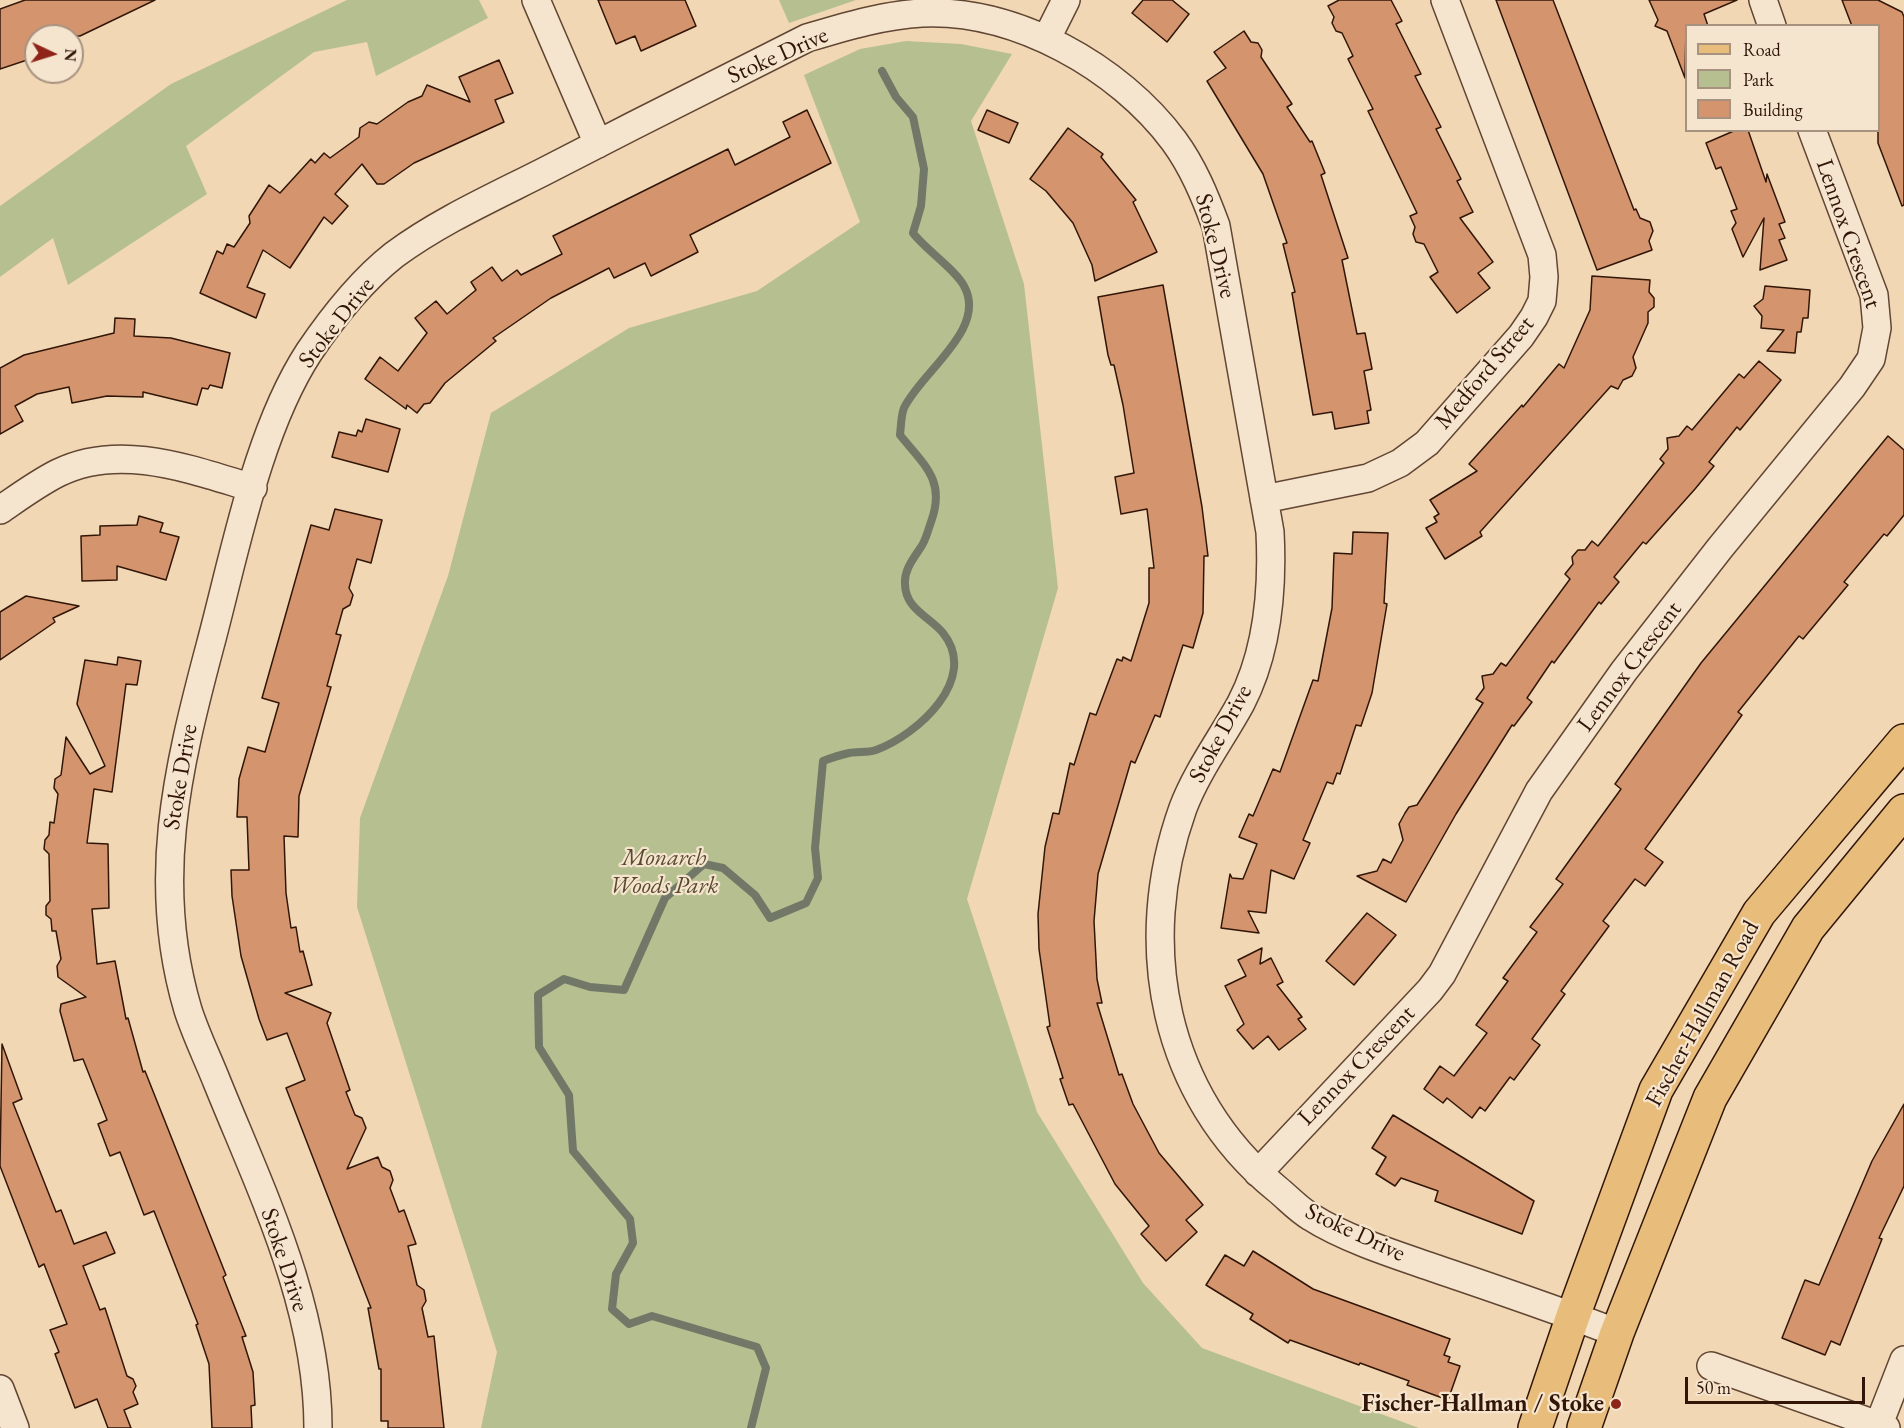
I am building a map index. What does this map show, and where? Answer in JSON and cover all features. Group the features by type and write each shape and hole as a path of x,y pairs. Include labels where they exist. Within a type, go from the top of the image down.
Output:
{"main road":[{"name":"Fischer-Hallman Road","path":"1535,1428 1573,1316 1656,1090 1759,913 1904,741"},
{"name":"Fischer-Hallman Road","path":"1584,1428 1617,1333 1710,1098 1808,928 1904,811"}],"street":[{"path":"536,0 598,144"},
{"path":"1047,38 1066,0"},
{"name":"Medford Street","path":"1264,499 1368,478 1400,463 1427,443 1521,336 1542,301 1544,278 1542,255 1445,0"},
{"path":"1762,0 1771,24"},
{"name":"Stoke Drive","path":"318,1428 318,1395 308,1339 288,1258 189,1012 169,909 168,861 173,801 185,740 253,488 280,408 308,354 354,293 394,256 459,215 807,38 859,23 922,13 965,16 1047,38 1098,68 1145,108 1174,141 1201,185 1216,226 1270,532 1272,565 1265,632 1258,660 1242,700 1198,776 1174,835 1162,888 1160,949 1167,1015 1193,1087 1230,1144 1258,1173 1311,1217 1388,1252 1617,1333"},
{"name":"Lennox Crescent","path":"1258,1173 1442,974 1539,791 1624,671 1720,548 1852,387 1870,359 1877,328 1874,295 1813,132"},
{"path":"0,510 61,471 88,464 120,460 168,464 253,488"},
{"path":"1711,1366 1883,1426 1904,1360"},
{"path":"0,1389 15,1428"}],"green space":[{"path":"347,0 479,0 488,18 376,76 367,42 314,52 186,146 207,194 68,285 53,238 0,277 0,206 171,84"},
{"path":"779,0 856,0 789,23"},
{"name":"Monarch Woods Park","path":"906,41 961,44 1012,54 971,121 1024,284 1058,588 967,899 1037,1112 1143,1283 1202,1348 1419,1428 481,1428 497,1352 357,907 360,818 448,576 491,413 629,328 757,291 860,222 804,75 860,49"}],"building":[{"path":"25,0 155,0 84,34 84,24 24,24 24,61 0,69 0,9"},
{"path":"598,0 685,0 696,26 641,51 635,36 616,44"},
{"path":"1143,0 1172,0 1189,14 1167,42 1132,13"},
{"path":"1339,0 1391,0 1402,21 1396,24 1421,74 1415,76 1441,127 1436,129 1461,179 1457,181 1473,212 1460,218 1493,262 1478,273 1490,288 1457,313 1430,277 1438,272 1424,244 1416,242 1413,234 1415,227 1410,216 1417,213 1368,111 1373,109 1348,59 1353,56 1342,33 1336,31 1332,23 1334,17 1328,6"},
{"path":"1496,0 1553,0 1634,210 1636,209 1640,218 1650,222 1653,231 1649,241 1652,250 1597,270"},
{"path":"1649,0 1737,0 1704,14 1707,24 1685,24 1685,78 1667,31 1655,26 1658,20"},
{"path":"1842,0 1878,0 1902,12 1904,17 1904,205 1902,206 1878,143 1878,132 1880,132 1880,24 1851,24"},
{"path":"1244,31 1251,42 1258,43 1262,50 1261,57 1292,104 1287,107 1310,142 1312,141 1325,173 1321,175 1348,258 1342,260 1357,334 1365,333 1372,369 1364,371 1371,410 1367,411 1369,423 1335,429 1332,412 1313,415 1292,293 1295,292 1283,244 1287,243 1263,174 1207,81 1226,68 1214,52"},
{"path":"499,60 513,93 495,100 504,122 414,163 384,184 377,184 362,164 335,194 348,206 332,224 324,217 290,268 263,250 247,287 265,294 256,318 200,293 217,251 223,254 227,244 234,247 250,223 249,216 269,185 280,193 311,159 315,163 324,153 330,158 359,137 360,128 369,122 377,124 408,102 422,96 427,85 470,102 459,77"},
{"path":"807,110 831,163 690,235 698,252 651,276 645,263 614,278 609,268 551,298 493,338 496,341 445,383 430,403 424,404 417,413 407,405 406,409 365,379 380,357 398,371 427,333 415,318 436,301 447,314 476,290 471,282 492,267 502,281 517,270 521,275 562,254 553,236 728,149 735,165 790,137 783,122"},
{"path":"987,110 1018,123 1009,143 978,130"},
{"path":"1068,128 1103,154 1101,157 1136,200 1133,202 1157,252 1095,281 1092,265 1073,223 1046,191 1030,179"},
{"path":"1731,132 1749,132 1766,182 1767,174 1785,222 1779,224 1785,238 1779,240 1787,260 1760,270 1764,218 1743,257 1732,229 1736,223 1731,211 1737,209 1721,167 1716,169 1706,143"},
{"path":"1592,276 1650,280 1649,292 1654,298 1654,307 1648,312 1648,323 1633,357 1636,368 1632,376 1623,380 1618,389 1611,386 1480,532 1482,536 1445,559 1426,528 1437,522 1434,517 1439,514 1430,500 1477,471 1469,464 1522,405 1523,407 1559,364 1564,368 1590,310"},
{"path":"1163,285 1202,507 1208,556 1204,556 1203,613 1193,648 1183,645 1160,717 1155,715 1135,763 1131,761 1098,874 1094,921 1097,979 1102,1003 1097,1003 1119,1075 1122,1074 1133,1104 1159,1153 1203,1205 1186,1220 1197,1232 1166,1261 1141,1234 1149,1226 1115,1184 1073,1104 1069,1105 1047,1027 1050,1026 1039,949 1038,914 1045,847 1053,813 1059,814 1070,763 1074,765 1090,713 1096,715 1117,659 1122,661 1123,657 1131,661 1149,603 1149,568 1154,568 1147,509 1121,514 1115,477 1134,473 1123,405 1114,365 1111,365 1108,355 1098,297"},
{"path":"1765,286 1810,290 1808,318 1803,318 1801,332 1797,332 1795,353 1767,351 1784,330 1761,328 1762,316 1754,306 1763,299"},
{"path":"115,318 135,319 134,336 171,338 230,353 222,388 210,385 208,389 202,388 197,405 143,392 143,397 107,396 72,403 69,387 37,394 15,406 23,421 0,434 0,368 24,355 114,333"},
{"path":"1759,361 1781,380 1740,430 1737,427 1709,462 1714,466 1695,489 1646,544 1643,542 1614,577 1619,582 1601,604 1599,602 1554,663 1552,661 1527,698 1532,702 1514,726 1512,725 1456,814 1406,902 1357,876 1377,871 1383,859 1391,863 1403,840 1399,824 1405,813 1409,807 1417,805 1483,703 1476,699 1484,688 1482,676 1493,674 1501,663 1506,666 1570,579 1565,574 1573,564 1572,557 1578,550 1585,550 1592,541 1598,546 1664,463 1660,459 1668,449 1667,438 1679,436 1687,426 1692,430 1739,374 1744,378"},
{"path":"366,419 400,429 388,472 332,457 339,432 356,436 358,430 362,432"},
{"path":"1888,436 1904,450 1904,515 1887,536 1884,534 1844,582 1848,585 1803,639 1799,636 1738,712 1742,715 1645,849 1663,862 1645,886 1635,879 1603,921 1609,926 1561,991 1565,994 1532,1039 1540,1045 1514,1080 1510,1077 1485,1111 1480,1107 1472,1118 1447,1098 1443,1103 1424,1089 1440,1066 1454,1076 1487,1033 1476,1025 1508,981 1503,978 1537,932 1530,927 1563,884 1556,879 1621,789 1615,784 1701,663"},
{"path":"335,509 382,520 371,563 357,559 349,588 353,595 350,605 343,609 336,634 341,635 327,686 331,687 299,796 298,837 284,836 286,893 291,928 296,927 300,952 303,951 312,985 285,993 331,1013 327,1023 350,1090 346,1092 355,1115 362,1118 366,1128 347,1169 378,1157 382,1167 390,1171 393,1180 390,1188 399,1212 404,1210 416,1244 408,1246 417,1285 424,1290 426,1301 422,1308 428,1337 434,1336 444,1428 388,1428 388,1421 381,1421 381,1369 379,1369 368,1308 371,1308 286,1088 305,1080 287,1033 267,1040 259,1019 241,956 232,896 231,870 249,870 247,817 237,817 239,779 248,747 265,752 279,703 262,698 311,525 329,530"},
{"path":"139,516 163,523 160,532 179,537 166,580 117,566 117,580 82,581 81,536 100,535 100,526 137,525"},
{"path":"1353,532 1388,533 1384,603 1387,604 1372,693 1361,726 1356,725 1340,774 1337,773 1333,784 1327,782 1303,840 1310,843 1294,879 1271,870 1266,913 1248,911 1259,933 1221,928 1230,874 1232,878 1243,879 1257,844 1239,837 1249,814 1253,816 1273,769 1280,772 1313,680 1318,681 1332,608 1334,553 1352,554"},
{"path":"26,596 79,606 53,618 55,622 0,660 0,612"},
{"path":"118,657 141,661 137,685 126,684 112,792 94,789 87,843 108,844 109,908 92,909 97,964 115,961 126,1019 128,1018 143,1072 145,1071 226,1275 223,1277 246,1336 242,1337 253,1372 255,1405 251,1406 252,1428 212,1428 209,1364 196,1325 198,1324 154,1211 144,1215 120,1152 110,1156 98,1124 107,1120 83,1059 74,1061 60,1011 61,1004 86,997 58,977 57,966 61,959 56,931 52,931 51,919 46,915 46,906 50,901 49,854 44,849 45,840 49,835 50,822 54,823 58,794 54,788 55,779 61,775 66,737 90,774 105,766 77,704 85,660 117,665"},
{"path":"1367,913 1396,935 1354,985 1326,961"},
{"path":"1262,948 1260,964 1271,958 1283,982 1277,985 1302,1017 1298,1019 1306,1029 1279,1050 1268,1036 1253,1049 1237,1030 1244,1024 1225,986 1246,976 1238,960"},
{"path":"2,1044 22,1099 13,1103 56,1212 61,1210 74,1244 106,1232 115,1253 83,1266 100,1310 105,1308 127,1376 133,1379 136,1386 133,1392 138,1404 124,1410 131,1428 108,1428 97,1399 75,1408 55,1354 59,1352 50,1330 67,1324 44,1264 39,1267 0,1166"},
{"path":"1904,1104 1904,1186 1879,1238 1882,1239 1840,1345 1831,1341 1825,1355 1782,1338 1805,1280 1819,1285 1872,1161"},
{"path":"1393,1115 1534,1201 1522,1234 1435,1201 1438,1191 1401,1178 1395,1186 1376,1174 1386,1157 1372,1148"},
{"path":"1253,1251 1313,1289 1450,1339 1444,1355 1450,1357 1448,1362 1460,1366 1448,1400 1407,1385 1409,1381 1360,1363 1359,1365 1290,1340 1288,1343 1250,1319 1253,1314 1206,1285 1225,1255 1244,1266"}],"waterway":[{"path":"751,1428 766,1368 757,1347 652,1316 629,1324 612,1309 616,1274 633,1243 630,1219 573,1151 569,1095 539,1047 538,995 564,979 590,987 624,990 665,898 704,864 723,868 755,895 770,918 806,903 818,878 815,848 823,761 849,753 873,751 892,743 925,719 939,703 949,686 954,669 952,651 943,633 919,612 906,593 905,579 908,569 924,541 935,508 936,495 925,465 900,435 904,408 912,394 960,334 967,318 969,302 960,280 913,233 921,206 924,169 913,117 896,97 882,71"}],"place":[{"name":"Fischer-Hallman / Stoke","path":"1616,1404"}]}
